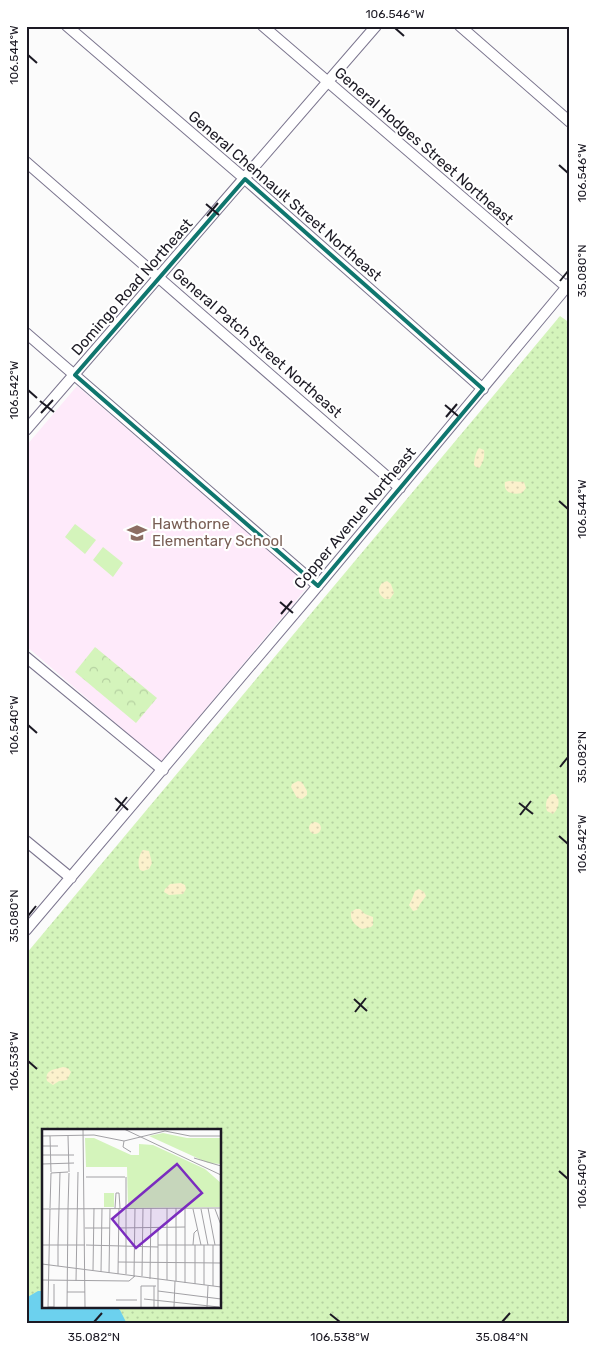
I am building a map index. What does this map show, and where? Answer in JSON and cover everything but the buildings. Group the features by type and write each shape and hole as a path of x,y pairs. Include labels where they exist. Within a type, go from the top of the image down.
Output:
{"street":[{"name":"General Chennault Street Northeast","path":"67,26 245,179 483,389"},
{"name":"General Hodges Street Northeast","path":"263,26 569,287"},
{"name":"Domingo Road Northeast","path":"26,430 376,26"},
{"path":"460,26 570,122"},
{"name":"General Patch Street Northeast","path":"26,162 400,488"},
{"name":"Copper Avenue Northeast","path":"26,930 569,287"},
{"path":"26,332 318,586"},
{"path":"26,658 163,770"},
{"path":"26,841 71,878"}],"highlighted area":[{"path":"245,179 483,389 318,586 75,375"}],"shaded area":[{"name":"Hawthorne Elementary School","path":"77,386 309,585 161,762 26,646 26,446"}],"green space":[{"path":"560,316 570,323 570,1324 26,1324 26,954"},
{"path":"75,524 96,540 85,554 65,537"},
{"path":"103,547 123,563 113,577 93,560"},
{"path":"95,647 157,698 136,723 75,672"}],"sand":[{"path":"479,448 484,450 484,457 479,468 474,465 475,456"},
{"path":"505,482 524,482 526,488 522,493 515,494 509,492 506,489"},
{"path":"387,581 391,584 394,593 390,599 385,599 379,592 379,587"},
{"path":"298,781 302,782 307,791 307,795 302,799 297,798 291,787 292,784"},
{"path":"552,794 557,796 559,801 557,809 553,814 547,811 546,806 547,799"},
{"path":"317,822 320,823 320,833 313,834 310,833 309,826 310,823"},
{"path":"143,850 149,851 152,863 149,869 143,871 139,868 139,862 140,854"},
{"path":"181,883 185,885 186,889 183,894 169,895 164,892 170,884"},
{"path":"419,889 426,896 417,910 413,911 409,905 415,891"},
{"path":"360,909 365,914 373,917 373,925 371,927 362,929 357,926 351,918 351,912"},
{"path":"63,1067 68,1068 71,1072 67,1080 59,1081 53,1085 47,1081 46,1077 49,1072"}],"water":[{"path":"38,1291 42,1291 42,1308 117,1308 127,1324 26,1324 26,1298"}],"place":[{"name":"Hawthorne Elementary School","path":"137,533"}]}
